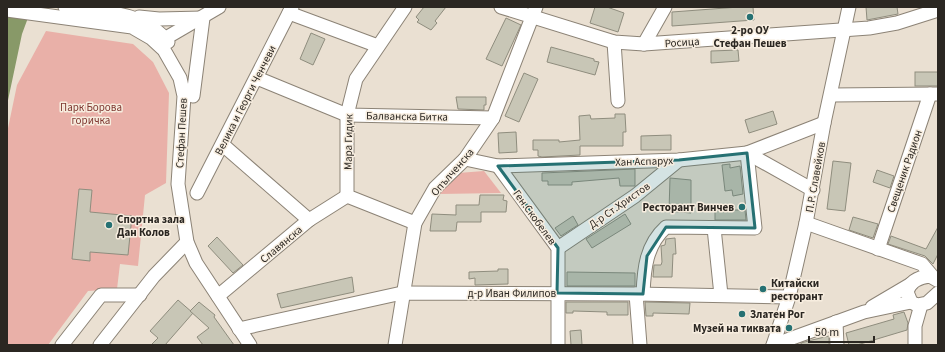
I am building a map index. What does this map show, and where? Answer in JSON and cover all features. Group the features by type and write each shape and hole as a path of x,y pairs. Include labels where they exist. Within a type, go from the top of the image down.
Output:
{"street":[{"path":"65,7 95,16"},
{"path":"161,41 219,7"},
{"name":"Мара Гидик","path":"347,196 347,115 356,79 405,7"},
{"name":"Росица","path":"501,7 534,12 614,42 644,44 884,26 938,10"},
{"path":"644,44 665,7"},
{"name":"П.Р. Славейков","path":"773,345 788,297 806,223 824,123 849,7"},
{"name":"Стефан Пешев","path":"7,10 95,16 120,14 139,19 150,25 161,41 185,68 193,96 184,218"},
{"path":"290,10 378,46"},
{"name":"Велика и Георги Ченчеви","path":"197,193 223,145 290,10"},
{"name":"Опълченска","path":"395,345 402,293 415,223 435,188 465,159 492,118 534,12"},
{"path":"120,14 159,19 202,18"},
{"name":"Стефан Пешев","path":"95,16 132,27 161,41 170,59 183,87 184,96 178,184 187,242 196,263 250,345"},
{"path":"193,96 202,18"},
{"path":"614,42 618,101"},
{"name":"Балванска Битка","path":"257,78 347,115 492,118"},
{"path":"831,95 934,94"},
{"name":"Свещеник Радион","path":"878,249 934,94"},
{"name":"Хан Аспарух","path":"465,159 498,166 679,160 747,153 824,123"},
{"path":"223,145 309,220"},
{"path":"747,153 813,190"},
{"path":"640,345 640,294 644,265 647,256 660,233 666,227 755,228 747,153"},
{"name":"Д-р Ст.Христов","path":"558,248 635,196 679,160"},
{"name":"Ген.Скобелев","path":"498,166 558,248 558,345"},
{"path":"347,196 415,223"},
{"name":"Славянска","path":"218,296 309,220 347,196"},
{"path":"806,223 922,264 931,278 932,299 916,304 864,312"},
{"path":"714,228 721,295"},
{"path":"100,345 154,276 187,242"},
{"path":"915,345 916,304 907,292 931,278"},
{"path":"773,345 864,312 931,278"},
{"name":"д-р Иван Филипов","path":"239,329 402,293 640,294 788,297"},
{"path":"62,345 101,295 140,295"},
{"path":"836,322 837,345"}],"highlighted area":[{"path":"747,153 755,228 666,227 647,256 643,294 557,293 558,248 498,166 679,160"}],"green space":[{"name":"Парк Борова горичка","path":"46,31 133,44 153,62 169,93 166,183 145,195 138,266 120,264 117,289 88,291 48,345 7,345 7,133 17,85"},
{"path":"484,171 501,193 439,194 458,173"}],"shaded area":[{"path":"7,7 32,7 22,34 7,105"}],"building":[{"path":"424,7 446,7 435,21 437,23 431,30 417,22 419,20 416,17"},
{"path":"595,7 607,7 624,13 618,32 590,23"},
{"path":"753,7 754,20 672,26 672,12"},
{"path":"866,7 897,7 898,14 867,20"},
{"path":"506,18 521,25 502,66 486,59"},
{"path":"311,33 325,39 313,65 300,59"},
{"path":"551,47 594,59 594,61 599,62 595,75 547,62"},
{"path":"738,50 739,61 711,63 711,51"},
{"path":"915,72 938,72 938,86 915,86"},
{"path":"524,73 538,79 519,122 505,116"},
{"path":"456,97 486,97 486,105 484,105 484,110 458,109"},
{"path":"773,111 777,124 749,133 745,120"},
{"path":"615,114 625,114 626,132 623,132 623,146 580,146 580,155 542,157 538,156 538,150 533,150 533,140 559,140 559,142 580,140 579,116 590,115 591,119 615,118"},
{"path":"516,132 517,152 499,153 498,133"},
{"path":"671,135 671,150 641,150 641,136"},
{"path":"833,161 851,163 845,211 827,209"},
{"path":"730,164 730,168 740,166 743,194 733,196 732,190 725,191 722,165"},
{"path":"635,169 635,186 620,186 619,178 572,182 572,185 548,185 548,181 542,181 542,173"},
{"path":"877,170 894,176 890,188 873,182"},
{"path":"670,178 691,180 691,213 669,211"},
{"path":"79,189 92,190 90,212 132,216 128,255 90,252 90,261 72,259"},
{"path":"480,195 504,195 503,200 507,201 506,212 481,212 481,222 457,222 456,231 430,231 432,214 456,215 456,205 479,205"},
{"path":"715,210 745,210 746,220 715,220"},
{"path":"625,214 631,224 592,248 586,239"},
{"path":"573,216 578,225 561,236 555,228"},
{"path":"853,217 878,224 873,238 849,230"},
{"path":"938,227 938,254 933,264 925,256 888,244 891,236 926,249"},
{"path":"217,237 243,265 233,273 208,246"},
{"path":"675,238 676,254 673,254 672,277 653,277 654,265 661,265 662,262 661,246 665,245 666,239"},
{"path":"498,269 508,269 508,284 475,285 475,278 469,279 469,272 498,271"},
{"path":"567,272 635,273 635,286 567,286"},
{"path":"352,277 354,292 281,308 277,294"},
{"path":"178,300 193,313 165,345 151,345 158,338 150,331"},
{"path":"199,302 215,315 214,317 234,345 203,345 197,337 209,328 190,311"},
{"path":"566,302 628,302 628,315 607,315 607,312 573,311 573,313 566,313"},
{"path":"645,302 690,303 689,314 653,313 653,316 646,316"},
{"path":"904,312 908,323 907,330 857,345 849,345 846,333 894,319 893,315"},
{"path":"581,330 582,345 571,345 570,331"},
{"path":"829,336 829,345 801,345 801,343"}],"place":[{"name":"2-ро ОУ Стефан Пешев","path":"750,17"},
{"name":"Ресторант Винчев","path":"742,207"},
{"name":"Спортна зала Дан Колов","path":"109,225"},
{"name":"Китайски ресторант","path":"763,289"},
{"name":"Златен Рог","path":"742,314"},
{"name":"Музей на тиквата","path":"789,328"}]}
